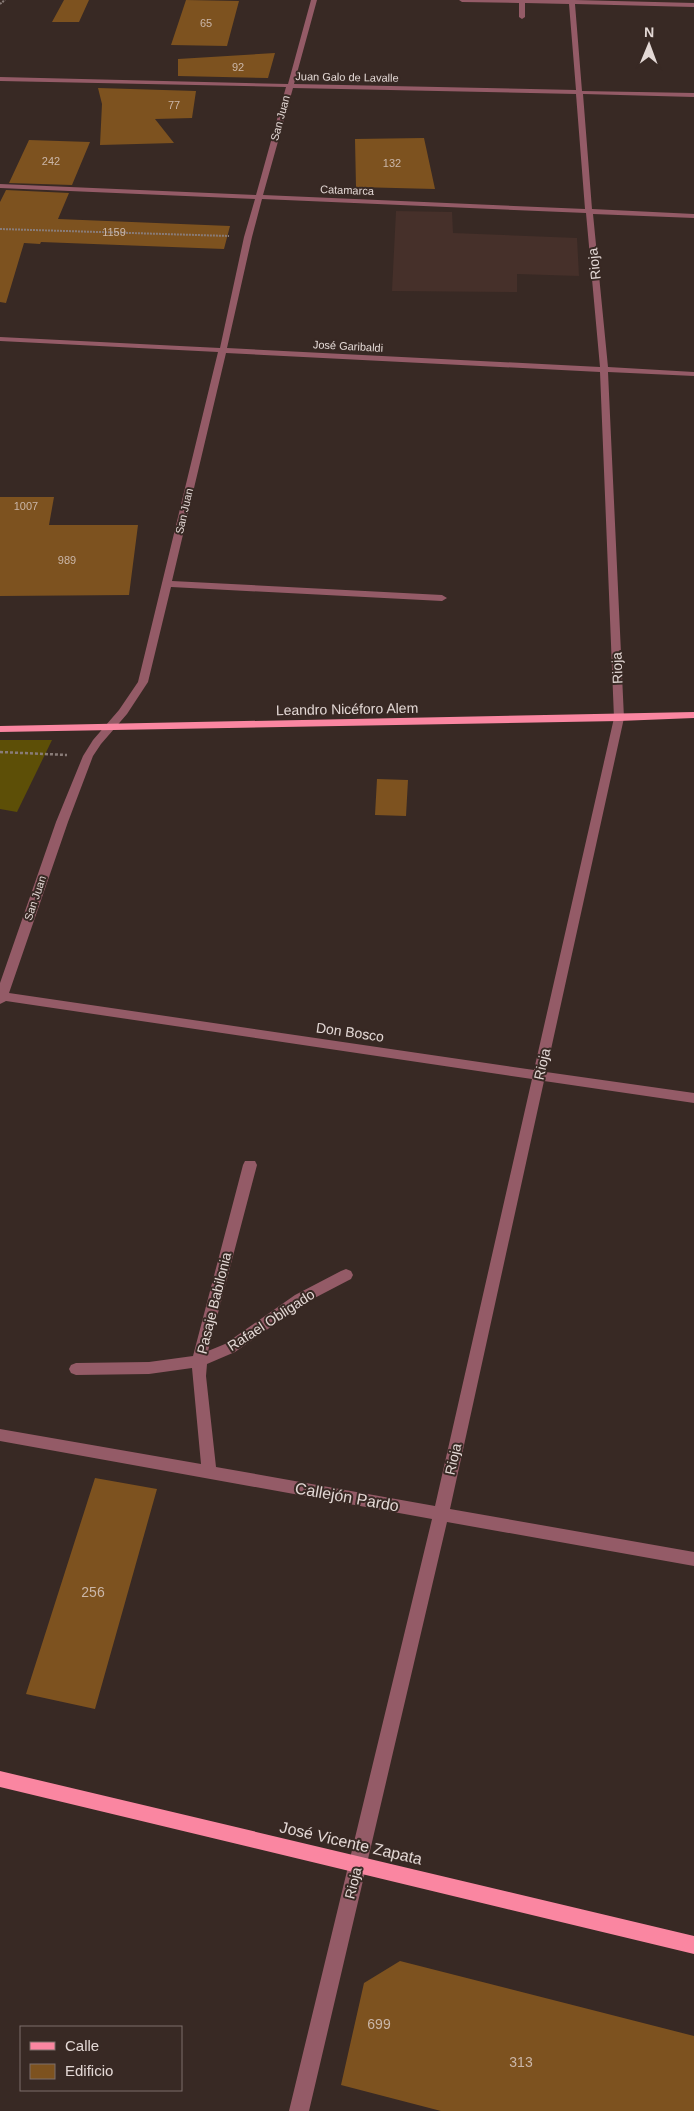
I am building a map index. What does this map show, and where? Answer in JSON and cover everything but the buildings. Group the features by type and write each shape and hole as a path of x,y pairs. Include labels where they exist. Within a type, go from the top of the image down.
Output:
{"main road":[{"name":"Leandro Nicéforo Alem","path":"0,729 694,715"},
{"name":"José Vicente Zapata","path":"0,1779 694,1945"}],"street":[{"name":"San Juan","path":"1,998 62,822 88,756 109,727 123,712 143,682 223,350 248,237 314,0"},
{"path":"462,0 694,5"},
{"path":"522,1 522,17"},
{"name":"Rioja","path":"299,2111 441,1514 619,718 604,370 572,1"},
{"name":"Juan Galo de Lavalle","path":"0,79 694,95"},
{"name":"Catamarca","path":"0,186 694,216"},
{"name":"José Garibaldi","path":"0,339 694,374"},
{"path":"167,584 442,598"},
{"name":"Don Bosco","path":"1,998 694,1098"},
{"name":"Pasaje Babilonia","path":"209,1473 199,1376 200,1361 204,1334 250,1166"},
{"name":"Rafael Obligado","path":"76,1369 149,1368 200,1361 230,1348 300,1299 346,1276"},
{"name":"Callejón Pardo","path":"0,1435 694,1559"}],"path":[{"path":"0,4 5,0"},
{"path":"0,229 248,237"},
{"path":"0,752 88,756"}],"shaded area":[{"path":"396,211 452,212 453,233 577,238 579,276 517,274 517,292 392,291"},
{"path":"0,740 52,740 17,812 0,809"}]}
